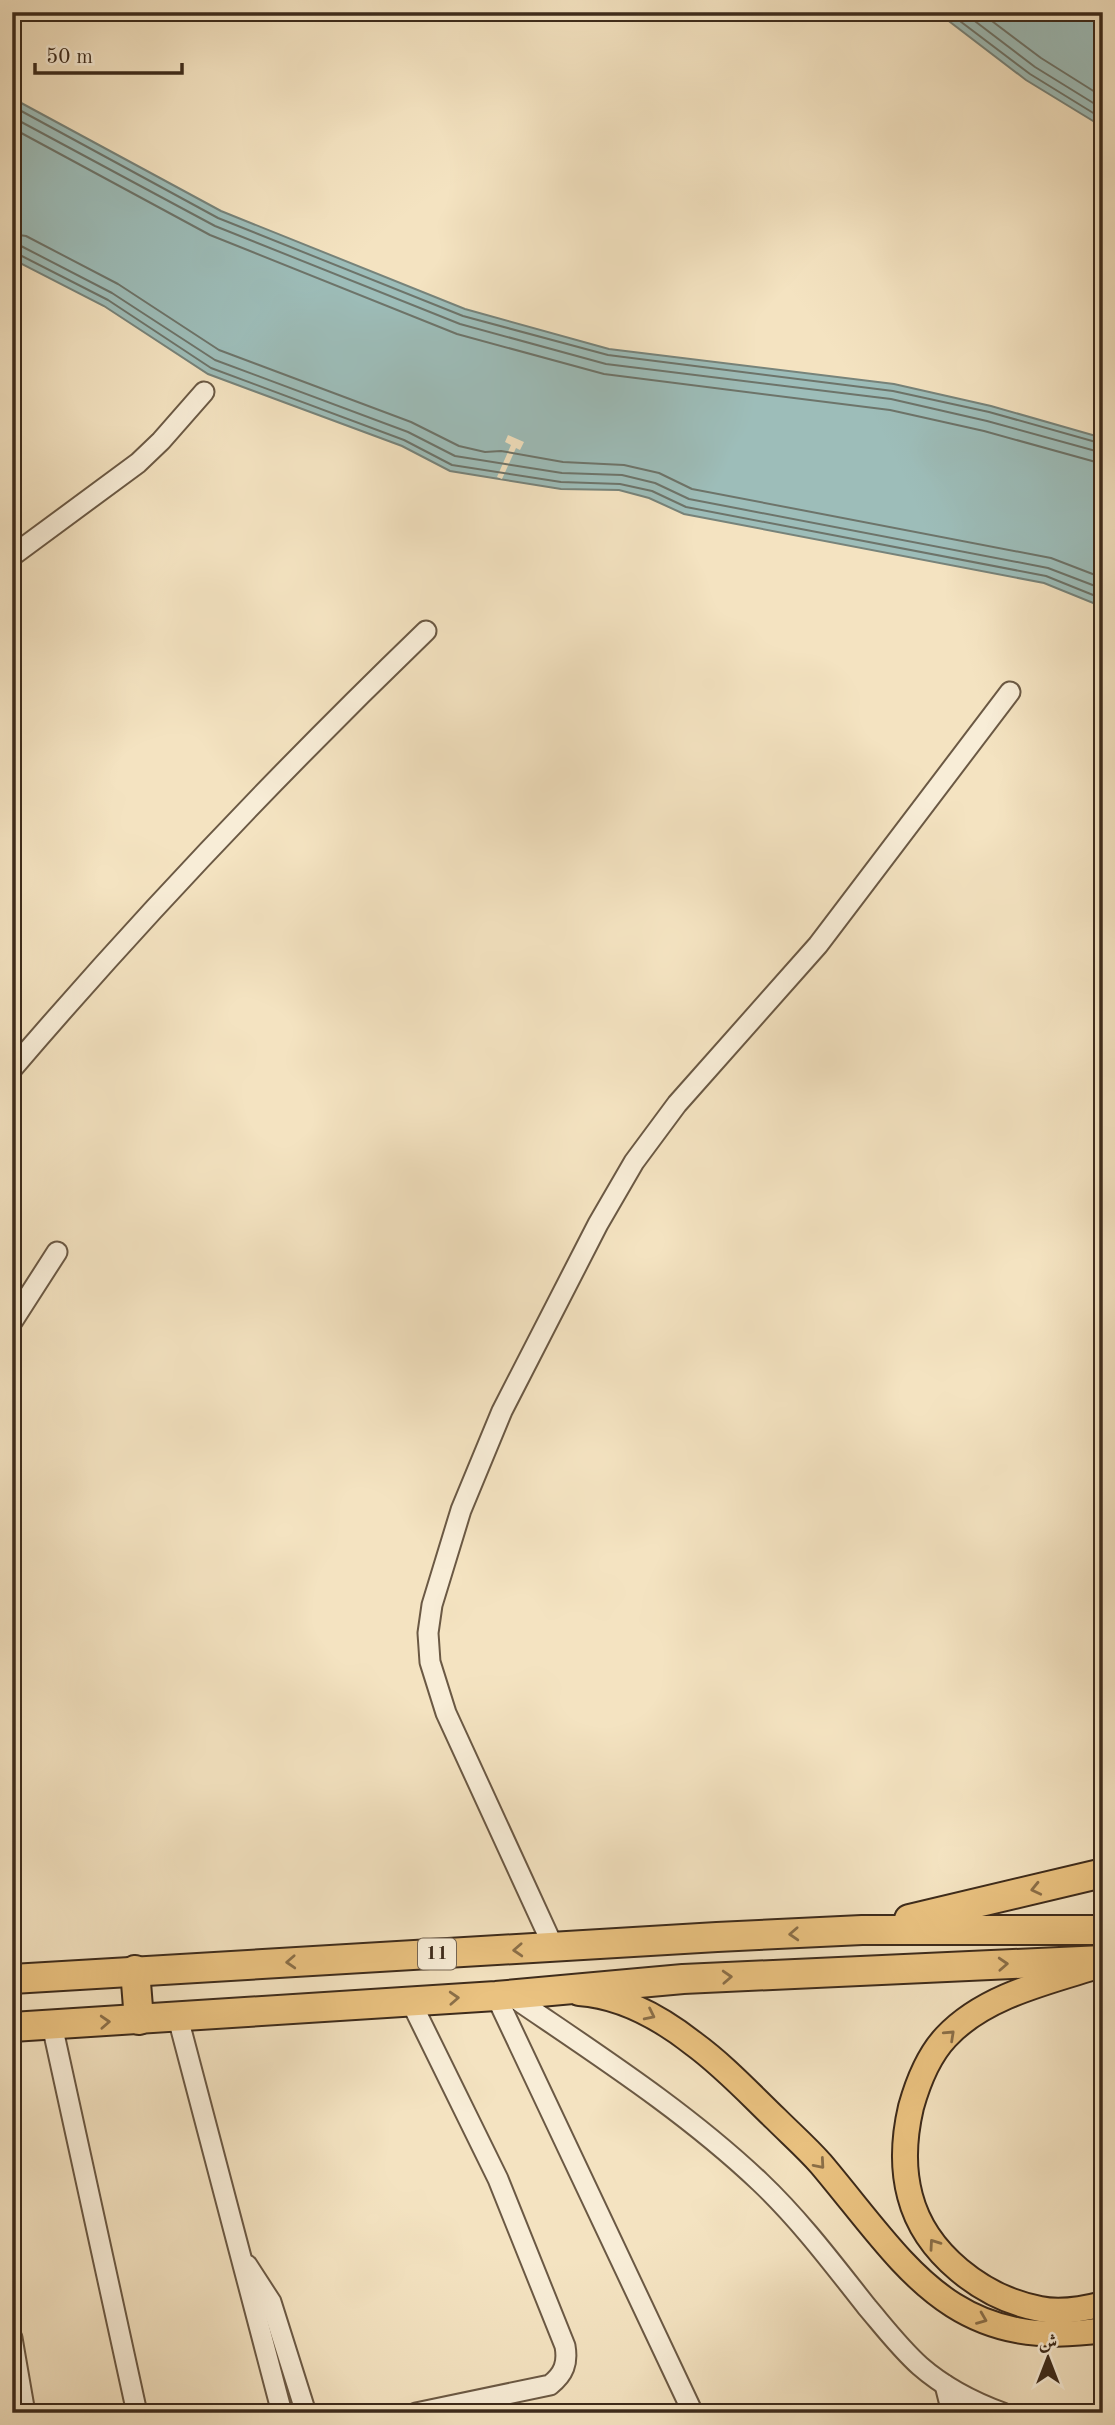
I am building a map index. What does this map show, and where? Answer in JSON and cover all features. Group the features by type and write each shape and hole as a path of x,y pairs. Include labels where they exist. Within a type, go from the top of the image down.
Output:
{"highway":[{"path":"862,1930 1103,1873"},
{"name":"11","path":"25,1978 862,1930 1103,1930"},
{"name":"11","path":"12,2027 514,1994 683,1979 1103,1962"},
{"path":"135,1970 139,2020"}],"main road":[{"path":"1103,1962 1032,1986 991,2005 946,2036 929,2060 917,2085 904,2141 910,2198 925,2231 940,2253 962,2272 986,2289 1014,2302 1042,2310 1103,2304"},
{"path":"514,1994 584,1993 624,2003 669,2025 711,2056 819,2162 896,2258 941,2299 991,2323 1018,2330 1046,2334 1103,2330"}],"street":[{"path":"12,556 138,463 204,392"},
{"path":"12,1069 182,876 316,738 426,631"},
{"path":"554,1948 446,1713 430,1662 428,1633 432,1605 461,1510 502,1411 598,1224 634,1162 677,1104 818,945 1010,692"},
{"path":"12,1322 57,1252"},
{"path":"12,1965 25,1978"},
{"path":"514,1994 671,2105 733,2157 791,2213 900,2347 921,2367 966,2397 1003,2413"},
{"path":"514,1994 693,2413"},
{"path":"410,2000 498,2179 565,2346 567,2357 559,2378 550,2385 416,2413"},
{"path":"178,2018 282,2413"},
{"path":"52,2025 137,2413"},
{"path":"241,2259 253,2271 271,2302 306,2413"},
{"path":"12,2338 25,2413"},
{"path":"945,2385 952,2413"}],"water":[{"path":"937,12 1103,12 1103,127 1026,80"},
{"path":"12,98 221,211 465,309 609,349 894,384 991,406 1103,438 1103,607 1044,583 684,514 649,498 619,490 561,489 450,471 402,446 208,374 104,306 12,259"}],"pier":[{"path":"508,435 524,442 520,450 516,448 502,479 497,477 511,445 505,442"}]}
